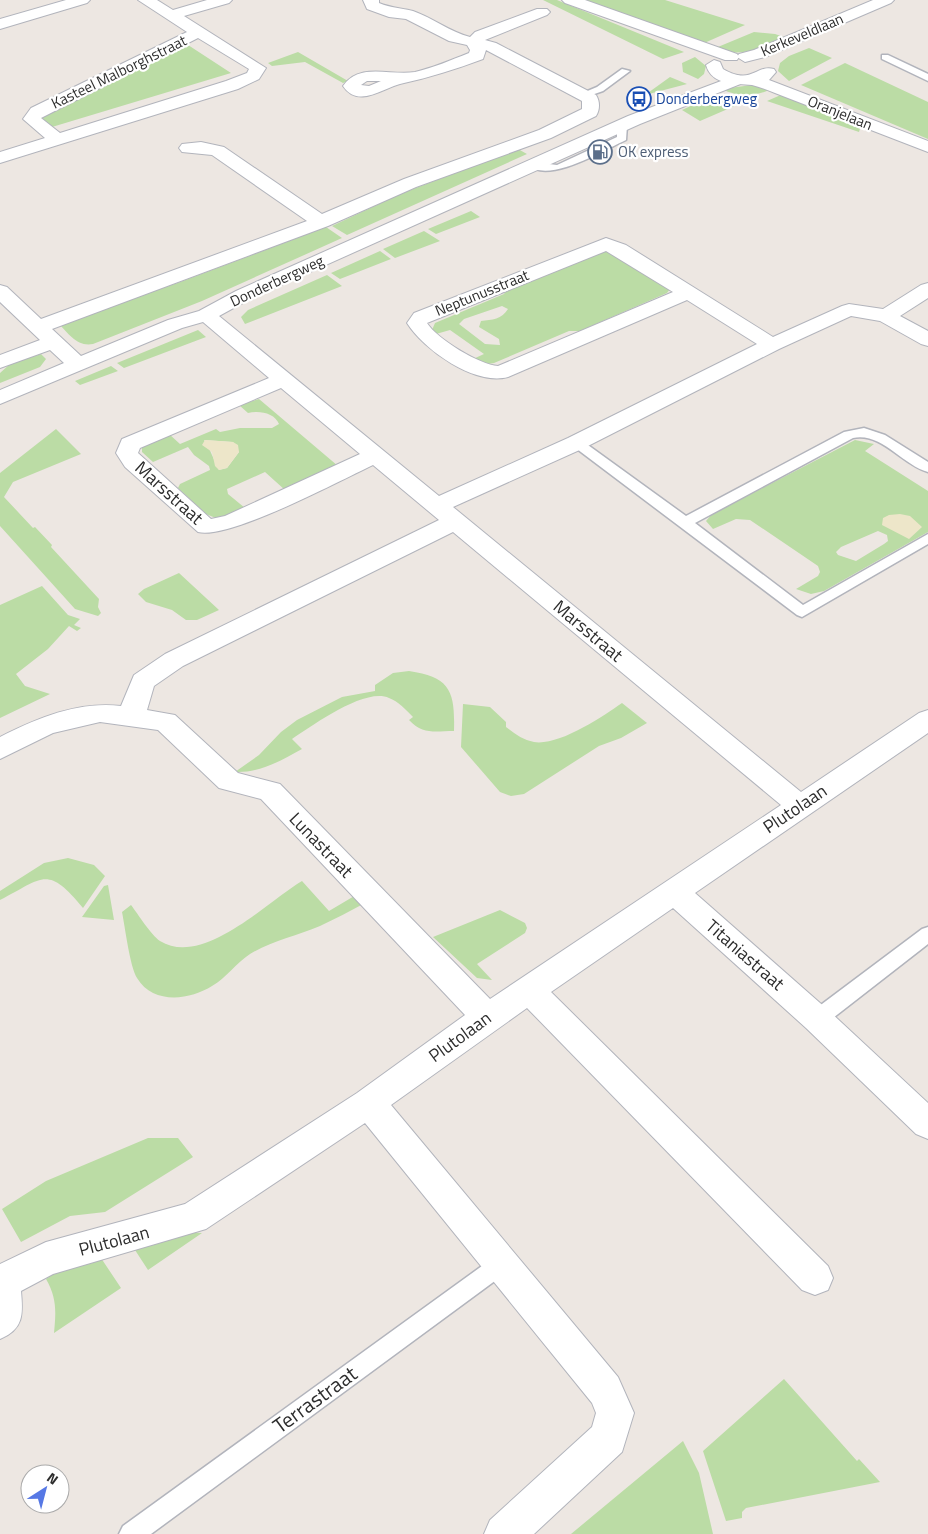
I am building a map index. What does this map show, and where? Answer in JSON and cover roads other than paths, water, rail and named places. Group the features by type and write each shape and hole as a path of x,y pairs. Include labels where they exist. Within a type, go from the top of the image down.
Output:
{"street":[{"path":"0,24 82,0"},
{"path":"146,0 199,32"},
{"path":"172,16 224,0"},
{"path":"38,327 322,222 410,183 545,134 590,112 586,97 505,54 475,49 409,15 385,12 372,6 371,0"},
{"path":"565,0 693,53 715,68"},
{"path":"570,0 738,57"},
{"name":"Kerkeveldlaan","path":"715,68 738,57 767,51 886,0"},
{"name":"Kerkeveldlaan","path":"745,80 765,75 766,68 894,0"},
{"path":"399,78 440,70 475,49 481,35 542,12"},
{"name":"Kasteel Malborghstraat","path":"0,158 58,140 232,85 253,76 258,68 199,32 37,112 32,120 58,140"},
{"name":"Oranjelaan","path":"738,57 766,68 928,145"},
{"name":"Oranjelaan","path":"715,68 745,80 781,89 928,145"},
{"name":"Donderbergweg","path":"628,122 715,68"},
{"name":"Donderbergweg","path":"0,398 176,324 206,315 252,291 628,122 745,80"},
{"path":"188,148 201,147 218,151 322,222"},
{"name":"Neptunusstraat","path":"689,292 501,373 487,374 475,369 422,330 417,324 421,317 606,244 619,249 689,292 772,346"},
{"path":"886,316 928,289"},
{"path":"0,291 55,341 77,364"},
{"path":"131,717 143,681 174,660 576,443 772,346 849,310 886,316 928,340"},
{"name":"Marsstraat","path":"206,315 800,806"},
{"path":"0,362 55,341"},
{"name":"Marsstraat","path":"284,379 130,444 127,453 132,462 206,527 231,522 375,456"},
{"name":"Lunastraat","path":"0,749 46,726 100,713 166,722 229,781 270,791 487,1017"},
{"name":"Plutolaan","path":"0,1321 5,1312 1,1280 46,1259 194,1218 369,1103 487,1017 928,720"},
{"name":"Titaniastraat","path":"674,892 816,1018 928,1124"},
{"path":"529,990 815,1278"},
{"path":"369,1103 500,1266 605,1390 615,1413 608,1438 566,1479 504,1534"}],"lane":[{"path":"885,57 928,78"},
{"path":"586,97 625,71"},
{"path":"686,522 849,435 864,432 880,438 928,468"},
{"path":"576,443 686,522 802,612 928,538"},
{"path":"816,1018 928,934"},
{"name":"Terrastraat","path":"131,1534 500,1266"}],"place":[{"name":"Donderbergweg","path":"639,99"},
{"name":"OK express","path":"600,152"}]}
